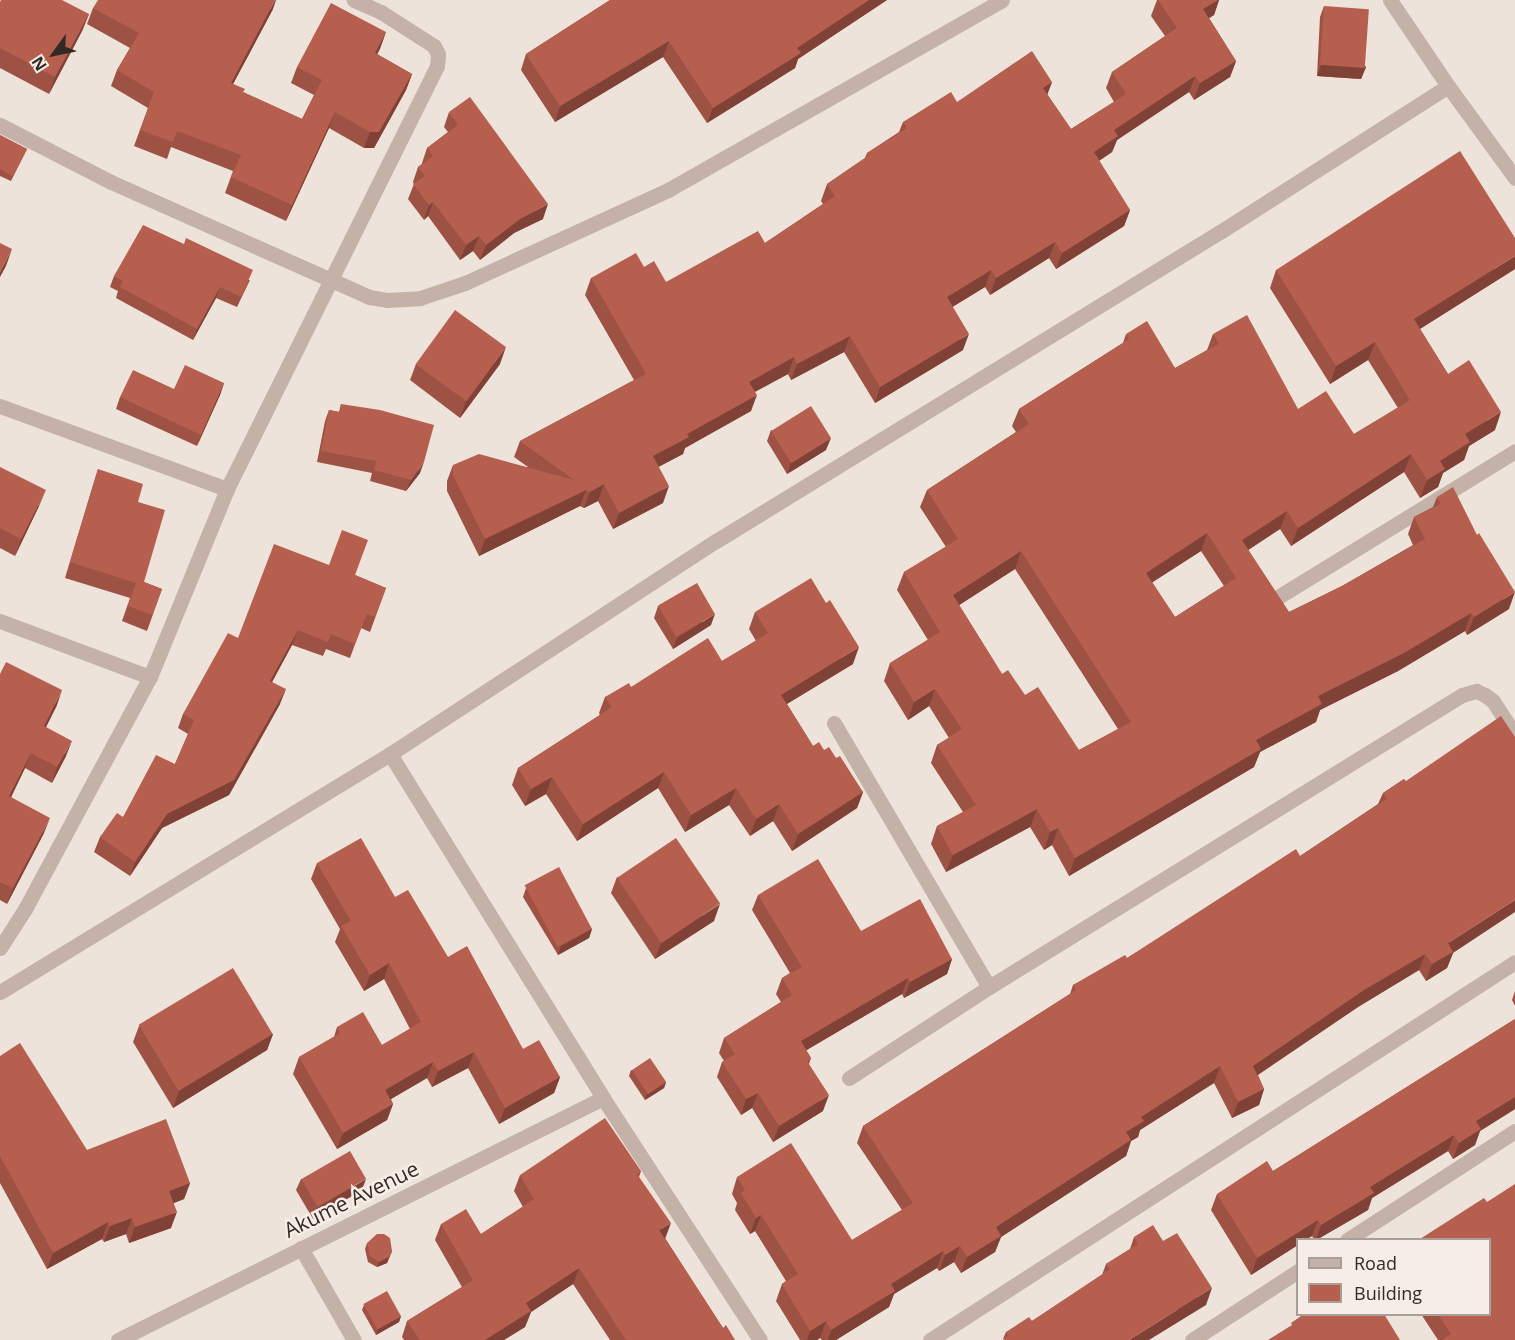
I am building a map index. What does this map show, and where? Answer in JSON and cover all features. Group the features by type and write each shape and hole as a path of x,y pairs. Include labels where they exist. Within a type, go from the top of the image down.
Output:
{"street":[{"path":"0,948 25,909 150,677 227,489 437,66 438,54 434,46 381,12 354,0"},
{"path":"0,125 111,182 369,297 387,300 420,298 465,283 668,190 1002,0"},
{"path":"1390,0 1448,86 1515,178"},
{"path":"4,986 390,754 716,541 1223,230 1448,86"},
{"path":"0,406 227,489"},
{"path":"1278,597 1515,451"},
{"path":"0,621 150,677"},
{"path":"849,1078 989,987 1462,695 1476,691 1485,695 1492,701 1515,735"},
{"path":"834,723 989,987"},
{"path":"390,754 603,1098 760,1340"},
{"path":"930,1340 1515,962"},
{"name":"Akume Avenue","path":"118,1340 603,1098"},
{"path":"1349,1238 1515,1131"},
{"path":"301,1248 354,1340"},
{"path":"1192,1340 1296,1272"}],"building":[{"path":"1,0 62,0 89,14 55,77 0,48"},
{"path":"98,0 275,0 231,83 245,89 243,92 302,119 322,80 297,67 331,3 386,32 375,53 412,74 379,132 370,132 335,112 292,205 231,177 241,155 177,131 173,142 140,130 154,92 117,70 139,33 93,8"},
{"path":"610,0 869,0 797,48 801,53 713,108 669,41 560,106 526,54"},
{"path":"1158,0 1218,0 1203,9 1236,61 1200,83 1195,76 1114,130 1118,136 1094,152 1130,210 1062,253 1055,242 996,278 991,270 947,297 969,334 880,387 850,336 797,364 794,357 749,382 757,395 687,434 689,437 653,456 669,486 619,513 604,484 590,492 586,490 485,539 453,475 453,465 479,454 574,480 520,441 646,374 591,278 636,253 644,267 654,261 666,282 758,231 765,243 835,196 827,184 868,156 867,153 907,128 903,122 951,92 957,102 1032,51 1052,82 1043,88 1071,129 1126,94 1112,72 1177,28"},
{"path":"1324,6 1369,9 1365,68 1320,65"},
{"path":"470,97 548,204 520,219 486,245 479,236 466,245 433,202 429,205 413,184 425,176 418,167 433,156 427,148 458,125 449,112"},
{"path":"0,135 27,149 13,176 0,169"},
{"path":"1460,151 1515,238 1515,256 1414,319 1448,374 1469,360 1501,412 1465,434 1470,442 1440,461 1445,469 1427,480 1411,454 1298,528 1287,511 1242,540 1289,612 1342,586 1425,539 1414,517 1441,504 1437,497 1453,487 1477,535 1479,533 1515,592 1474,617 1471,613 1404,653 1318,696 1322,704 1256,740 1261,749 1075,858 1058,828 1050,832 1037,809 953,855 937,826 976,805 937,745 962,729 935,689 914,702 890,663 940,632 904,572 958,539 927,490 1029,424 1019,409 1129,339 1126,334 1147,321 1175,368 1219,344 1213,334 1247,315 1298,409 1326,391 1354,434 1410,400 1375,342 1336,366 1276,270","holes":["1207,533 1236,578 1175,617 1146,573","1021,551 1131,722 1079,750 1038,687 1025,695 1008,670 1002,674 953,595"]},
{"path":"143,225 184,244 186,238 253,270 241,297 220,287 197,329 120,287 123,281 114,276"},
{"path":"0,243 12,249 0,272"},
{"path":"455,310 506,347 467,401 416,364"},
{"path":"185,365 224,383 201,435 120,397 133,370 174,389"},
{"path":"341,404 380,410 434,425 424,462 411,480 374,470 376,461 321,451 329,410 340,412"},
{"path":"811,406 831,438 791,463 771,431"},
{"path":"0,467 46,490 21,539 0,528"},
{"path":"98,469 143,484 138,502 165,510 144,582 162,589 152,615 128,606 136,583 70,562"},
{"path":"342,530 368,540 355,575 386,588 375,617 367,614 355,644 331,634 328,642 298,630 270,681 286,689 234,780 167,814 135,862 100,837 117,813 123,817 156,755 175,764 194,720 183,714 228,633 238,638 274,544 329,565"},
{"path":"811,578 826,603 830,600 859,647 781,695 813,746 819,742 824,750 829,747 836,758 840,756 863,792 798,834 779,804 756,819 736,788 691,815 664,772 583,824 552,777 531,789 518,768 612,707 605,697 629,683 631,687 708,638 722,661 768,633 755,612"},
{"path":"697,583 715,614 676,637 658,606"},
{"path":"6,662 62,690 44,726 72,741 57,767 31,753 9,796 50,818 13,888 0,882 0,674"},
{"path":"1501,716 1515,737 1515,900 1448,943 1453,952 1432,964 1425,954 1364,990 1253,1066 1264,1089 1238,1102 1220,1066 1141,1117 1144,1121 1126,1132 1131,1140 996,1227 1001,1236 967,1257 960,1246 945,1255 943,1251 891,1284 895,1291 831,1330 826,1321 810,1331 782,1284 798,1274 761,1215 756,1218 741,1193 745,1190 737,1177 791,1143 852,1240 913,1203 863,1126 1076,990 1073,985 1125,955 1127,958 1296,849 1300,856 1387,799 1383,793 1404,779 1406,781"},
{"path":"361,838 395,897 408,890 448,957 467,946 523,1049 539,1040 560,1077 505,1108 474,1052 438,1071 433,1062 385,1090 393,1104 343,1133 299,1057 340,1033 337,1027 363,1012 382,1045 421,1022 389,963 370,975 341,926 351,921 317,863"},
{"path":"676,838 720,903 661,943 617,878"},
{"path":"818,859 861,931 920,899 952,959 910,982 908,978 801,1041 811,1058 807,1061 829,1095 779,1126 758,1093 746,1099 722,1062 735,1054 724,1038 792,995 782,978 802,967 758,895"},
{"path":"559,867 592,929 557,947 525,885"},
{"path":"233,968 273,1034 178,1091 139,1025"},
{"path":"1515,1019 1515,1097 1476,1121 1481,1129 1459,1143 1454,1135 1370,1187 1374,1193 1321,1225 1318,1220 1257,1258 1217,1194 1267,1161 1273,1171"},
{"path":"20,1043 87,1150 166,1119 190,1183 169,1191 177,1212 135,1227 132,1218 110,1226 108,1222 53,1253 0,1156 0,1056"},
{"path":"650,1058 666,1082 648,1094 632,1070"},
{"path":"605,1118 641,1171 637,1174 671,1223 659,1230 723,1328 726,1325 735,1340 626,1340 579,1268 526,1303 531,1311 485,1340 420,1340 407,1321 473,1280 441,1224 466,1209 481,1234 534,1199 520,1175"},
{"path":"350,1151 366,1179 318,1207 302,1179"},
{"path":"1515,1184 1515,1340 1442,1340 1451,1334 1439,1316 1491,1316 1491,1238 1422,1238 1484,1198 1487,1202"},
{"path":"1153,1225 1163,1241 1177,1233 1212,1288 1129,1340 1003,1340 1008,1336 1006,1332 1029,1317 1032,1321 1110,1269 1106,1264 1138,1244 1134,1237"},
{"path":"377,1234 384,1234 390,1238 392,1251 389,1257 379,1262 370,1256 367,1243"},
{"path":"387,1291 401,1316 377,1329 363,1304"},
{"path":"1301,1316 1385,1316 1400,1340 1268,1340 1292,1325 1291,1323"}]}
